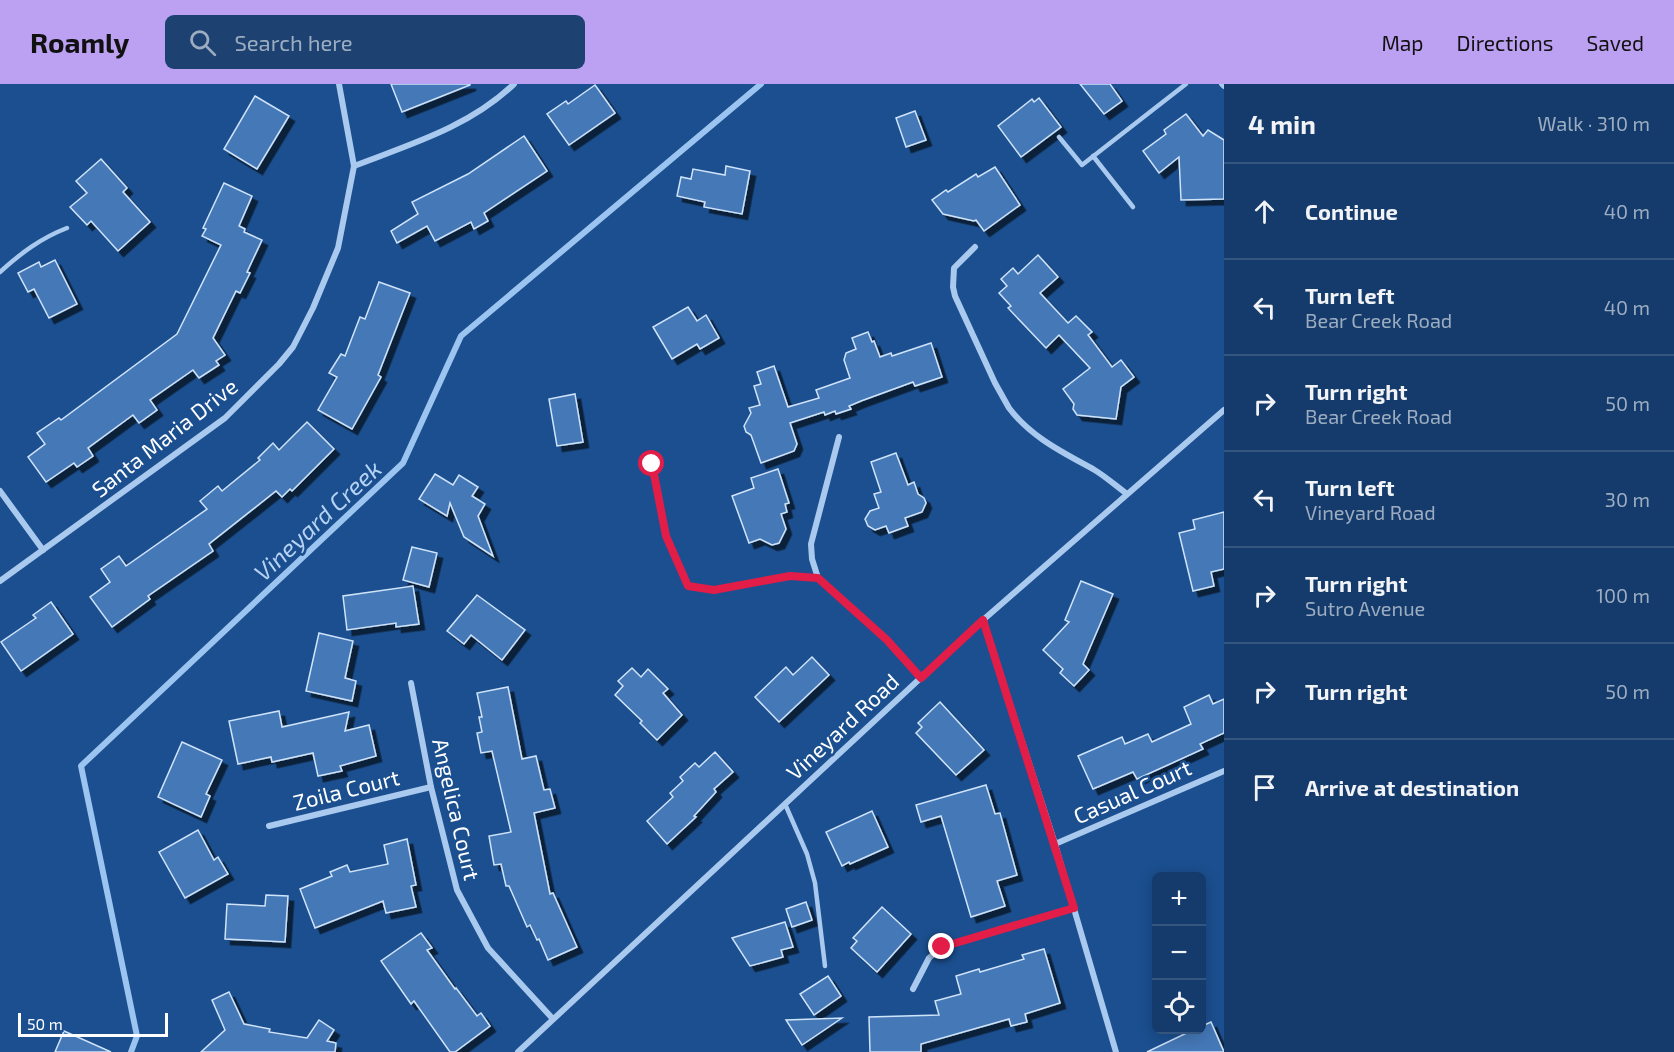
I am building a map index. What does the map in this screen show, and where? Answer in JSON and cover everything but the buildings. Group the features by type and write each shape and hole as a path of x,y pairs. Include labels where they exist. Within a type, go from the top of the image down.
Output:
{"street":[{"name":"Santa Maria Drive","path":"0,581 225,418 279,364 303,329 338,248 354,166 339,84"},
{"path":"354,166 464,122 497,100 514,84"},
{"path":"975,247 954,268 953,287 995,383 1009,408 1018,420 1044,442 1095,470 1127,495"},
{"name":"Vineyard Road","path":"518,1052 983,620 1224,410"},
{"path":"840,437 811,544 812,560 818,578 887,640 921,678"},
{"path":"0,491 43,550"},
{"path":"688,586 714,590 790,576 818,578"},
{"path":"983,620 1055,844 1116,1052"},
{"name":"Angelica Court","path":"411,683 430,787 457,890 488,948 554,1019"},
{"name":"Casual Court","path":"1055,844 1224,771"},
{"name":"Zoila Court","path":"269,826 430,787"},
{"path":"913,989 929,958 942,947 1074,908"}],"lane":[{"path":"1059,137 1082,165 1186,84"},
{"path":"1093,156 1133,207"},
{"path":"0,272 22,252 49,235 67,228"},
{"path":"652,464 666,536 688,586"},
{"path":"785,804 807,854 815,883 825,966"}],"waterway":[{"name":"Vineyard Creek","path":"131,1052 137,1036 81,766 403,463 461,336 761,84"}],"route":[{"path":"652,464 666,536 688,586 714,590 790,576 818,578 887,640 921,678 983,620 1074,908 942,947"}]}
